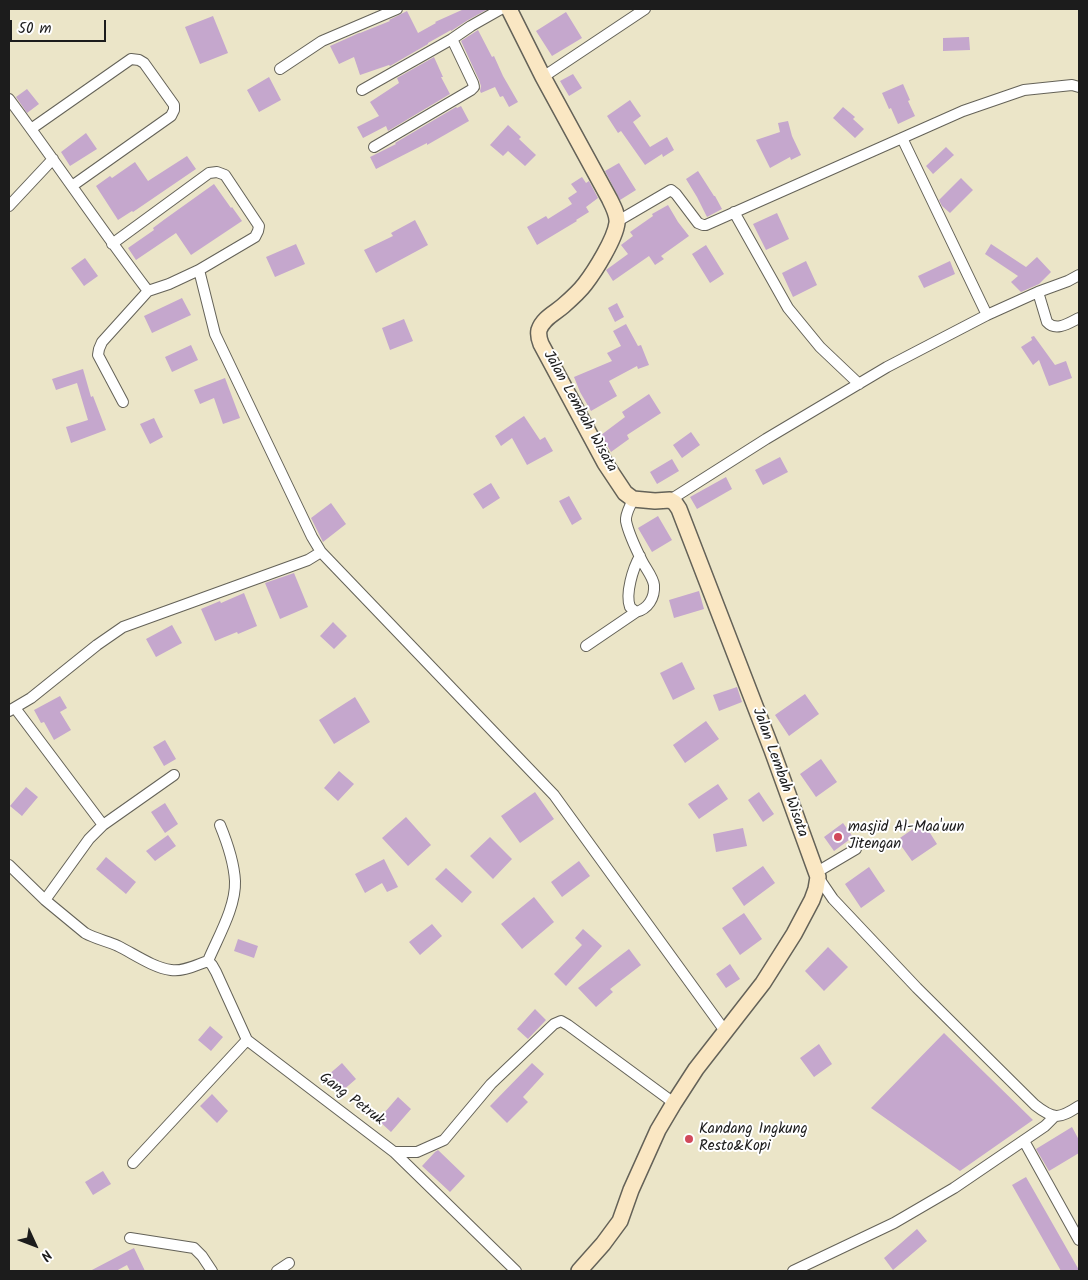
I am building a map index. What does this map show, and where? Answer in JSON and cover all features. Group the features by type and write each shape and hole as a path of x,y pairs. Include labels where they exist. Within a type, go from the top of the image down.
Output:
{"street":[{"path":"280,69 322,41 397,9"},
{"path":"362,90 501,9"},
{"path":"509,9 543,77 609,198 618,221 671,190 700,225 706,225 963,111 1024,90 1072,85 1079,87"},
{"path":"543,77 645,9"},
{"path":"374,147 474,87 452,39"},
{"path":"31,129 131,59 144,63 174,105 171,116 72,186"},
{"path":"9,99 112,244 148,291"},
{"path":"902,138 987,315"},
{"path":"9,206 53,159"},
{"path":"112,244 209,173 217,172 225,175 258,226 255,237 199,270 169,284 148,291 102,342 98,355 123,402"},
{"path":"734,212 788,308 820,347 859,384"},
{"name":"Jalan Lembah Wisata","path":"618,221 615,233 585,284 562,307 547,318 539,330 538,336 605,463 625,492 634,499"},
{"path":"199,270 215,334 312,537 321,552 554,795 725,1031"},
{"path":"586,646 650,604 654,592 654,584 640,556 626,520 634,499 670,500 766,439 887,367 987,315 1079,275"},
{"path":"1038,292 1047,322 1050,325 1062,326 1079,318"},
{"name":"Jalan Lembah Wisata","path":"670,500 679,509 772,750 816,885"},
{"path":"103,825 12,709 31,698 97,645 123,627 308,560 321,552"},
{"path":"636,612 630,607 628,598 629,587 640,556"},
{"path":"45,900 89,838 103,825 174,775"},
{"path":"9,865 45,900 86,933 115,945 158,967 181,970 208,961 229,913 235,880 228,846 220,825"},
{"path":"579,1271 604,1244 620,1221 635,1181 658,1130 696,1069 763,983 794,934 816,885 856,849"},
{"path":"816,885 833,899 917,988 1035,1105 1046,1114 1054,1117"},
{"path":"816,885 822,898 833,899"},
{"name":"Gang Petruk","path":"208,961 216,972 247,1040 394,1152 516,1271"},
{"path":"394,1152 417,1152 444,1140 491,1084 554,1024 561,1021 674,1103"},
{"path":"134,1163 247,1040"},
{"path":"793,1271 894,1223 954,1188 1024,1141 1054,1117 1065,1114 1079,1106"},
{"path":"1024,1141 1079,1240"},
{"path":"130,1238 194,1248 212,1271"},
{"path":"277,1271 289,1263"}],"building":[{"path":"464,9 488,9 390,66 360,75 354,57 339,64 330,46 390,21 407,11 418,33 435,22"},
{"path":"566,12 582,38 552,56 536,31"},
{"path":"213,16 228,53 200,64 185,27"},
{"path":"478,30 518,102 509,107 503,96 500,97 495,87 481,93 480,91 479,80 461,41"},
{"path":"969,37 970,50 943,51 943,38"},
{"path":"434,57 443,77 441,77 450,94 388,131 386,126 363,138 357,127 379,116 370,102 399,83 397,78"},
{"path":"573,74 582,88 569,96 560,81"},
{"path":"269,77 281,100 259,112 247,90"},
{"path":"903,84 915,116 898,124 882,93"},
{"path":"27,89 39,104 27,113 16,97"},
{"path":"630,100 641,116 633,122 650,147 667,137 674,150 663,157 662,154 645,165 621,131 618,133 607,116"},
{"path":"461,106 469,121 427,145 427,143 376,169 370,157 396,144 456,107"},
{"path":"843,107 855,117 853,119 864,129 855,138 833,118"},
{"path":"788,121 792,136 801,155 791,160 790,157 770,168 756,140 780,132 778,123"},
{"path":"508,125 521,137 519,139 536,155 525,166 508,151 503,156 490,145"},
{"path":"86,133 97,149 70,166 61,152"},
{"path":"946,147 954,155 933,174 926,166"},
{"path":"187,156 196,169 133,212 118,220 96,186 110,176 112,178 135,162 148,181"},
{"path":"619,163 636,190 620,200 605,171"},
{"path":"698,171 722,209 707,217 686,179"},
{"path":"582,177 586,183 589,181 598,198 586,207 589,212 537,245 527,227 546,216 548,219 572,204 568,198 577,192 571,184"},
{"path":"961,178 973,190 950,213 942,206 939,200"},
{"path":"214,184 242,221 191,255 176,233 136,260 128,248"},
{"path":"668,205 689,236 661,256 664,259 655,265 649,256 613,281 606,270 628,254 621,245 633,236 630,232 653,216 652,214"},
{"path":"777,213 789,239 766,250 753,224"},
{"path":"415,220 428,245 376,273 364,250 393,236 391,233"},
{"path":"296,244 305,264 275,277 266,257"},
{"path":"991,244 1026,267 1037,257 1051,272 1039,284 1021,292 1011,282 1018,276 985,254"},
{"path":"706,245 724,274 710,283 692,254"},
{"path":"85,258 98,276 84,286 71,268"},
{"path":"806,261 817,285 793,297 782,273"},
{"path":"950,261 955,274 924,288 918,276"},
{"path":"182,298 191,315 152,333 144,316"},
{"path":"617,303 624,317 615,322 608,308"},
{"path":"404,319 413,341 390,350 382,328"},
{"path":"626,324 638,346 641,345 649,365 638,369 637,366 609,381 617,396 591,411 574,377 612,361 607,353 621,346 613,331"},
{"path":"1034,336 1055,365 1066,361 1072,378 1049,386 1039,360 1033,365 1021,347 1032,340 1031,337"},
{"path":"191,345 198,360 172,372 165,357"},
{"path":"83,369 91,397 93,396 106,430 71,443 66,427 88,420 77,383 56,390 52,379"},
{"path":"225,378 240,418 223,424 214,398 200,404 194,390"},
{"path":"649,394 661,413 627,435 629,439 611,452 601,435 625,417 622,412"},
{"path":"524,416 540,440 545,437 553,451 527,465 512,438 501,446 495,436"},
{"path":"154,418 163,437 150,444 140,424"},
{"path":"691,432 700,445 682,458 673,445"},
{"path":"780,457 788,472 763,485 755,470"},
{"path":"672,459 679,471 657,484 650,472"},
{"path":"726,477 732,489 697,509 690,497"},
{"path":"491,483 500,498 483,509 473,494"},
{"path":"569,496 582,519 572,525 559,501"},
{"path":"331,503 346,524 323,542 311,518"},
{"path":"658,516 672,540 652,552 638,528"},
{"path":"294,573 308,607 280,619 265,583"},
{"path":"699,591 704,609 674,618 669,600"},
{"path":"244,593 257,626 215,641 201,609"},
{"path":"333,622 347,636 334,649 320,636"},
{"path":"172,625 182,643 156,657 146,639"},
{"path":"682,662 695,689 673,700 660,673"},
{"path":"737,687 742,702 719,711 713,695"},
{"path":"805,694 819,714 789,736 775,715"},
{"path":"60,696 67,708 60,712 71,730 54,740 44,722 41,723 34,710"},
{"path":"355,697 370,722 334,744 319,720"},
{"path":"706,721 719,739 685,763 673,745"},
{"path":"165,740 176,759 164,766 153,747"},
{"path":"821,759 837,782 816,797 800,774"},
{"path":"339,771 354,784 338,801 324,788"},
{"path":"718,784 728,799 699,819 688,804"},
{"path":"26,787 38,797 22,816 10,806"},
{"path":"535,792 554,819 520,843 501,816"},
{"path":"759,792 774,814 763,822 748,800"},
{"path":"165,803 178,824 165,833 151,812"},
{"path":"406,817 431,845 408,866 382,838"},
{"path":"923,822 937,844 912,861 897,840"},
{"name":"masjid Al-Maa'uun Jitengan","path":"843,823 853,837 834,851 824,837"},
{"path":"743,828 747,846 716,852 713,834"},
{"path":"168,835 176,846 155,861 146,851"},
{"path":"490,837 512,859 493,879 470,856"},
{"path":"106,857 136,882 126,894 96,869"},
{"path":"384,859 398,887 387,892 382,883 365,893 355,874"},
{"path":"579,861 590,876 562,897 551,882"},
{"path":"763,866 775,883 744,906 732,888"},
{"path":"869,867 885,891 861,908 845,884"},
{"path":"446,868 472,892 462,903 435,879"},
{"path":"534,897 554,922 522,949 501,924"},
{"path":"744,913 762,939 740,955 722,928"},
{"path":"432,924 442,936 420,955 409,942"},
{"path":"583,929 602,946 566,986 554,974 582,945 575,938"},
{"path":"238,939 258,946 254,958 234,951"},
{"path":"828,947 848,967 824,991 805,971"},
{"path":"629,949 641,965 610,989 613,992 596,1007 578,988"},
{"path":"730,964 740,979 726,988 716,974"},
{"path":"535,1009 546,1020 528,1039 517,1029"},
{"path":"210,1026 223,1037 211,1051 198,1040"},
{"path":"944,1033 1033,1120 960,1171 871,1108"},
{"path":"819,1044 832,1064 814,1077 800,1058"},
{"path":"342,1063 356,1079 341,1092 327,1076"},
{"path":"532,1063 544,1074 523,1097 528,1102 507,1123 490,1106"},
{"path":"212,1094 228,1111 217,1123 200,1106"},
{"path":"398,1097 411,1109 391,1132 378,1120"},
{"path":"1072,1127 1079,1140 1079,1153 1049,1171 1036,1149"},
{"path":"438,1150 465,1176 450,1192 422,1166"},
{"path":"103,1171 111,1184 93,1195 85,1182"},
{"path":"1026,1177 1079,1271 1061,1271 1012,1185"},
{"path":"917,1229 927,1241 893,1270 884,1258"},
{"path":"134,1248 145,1271 130,1271 127,1265 116,1271 90,1271"}],"place":[{"name":"masjid Al-Maa'uun Jitengan","path":"838,837"},
{"name":"Kandang Ingkung Resto&Kopi","path":"689,1139"}]}
